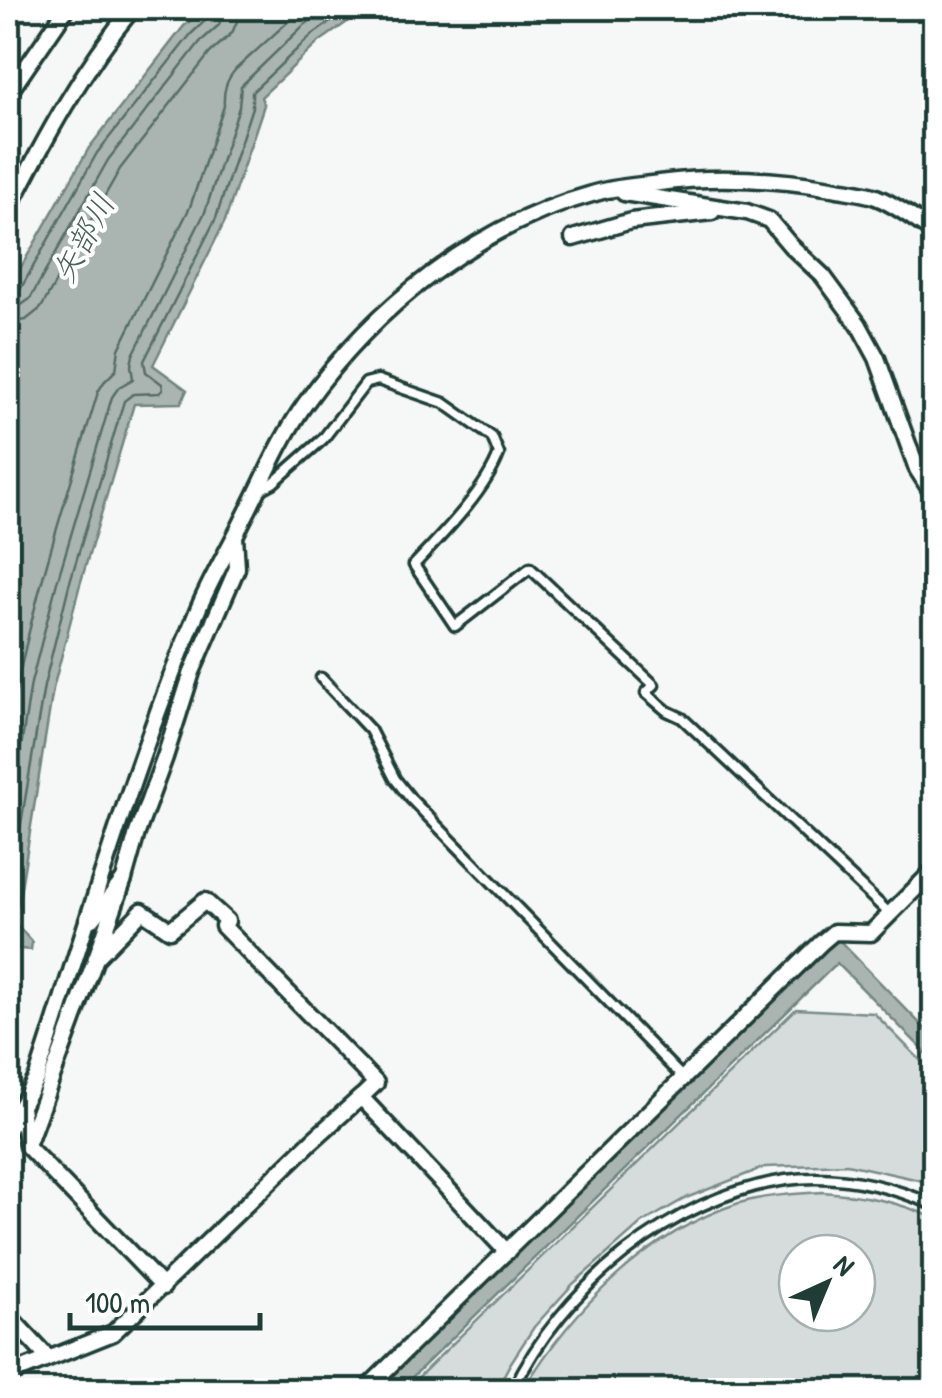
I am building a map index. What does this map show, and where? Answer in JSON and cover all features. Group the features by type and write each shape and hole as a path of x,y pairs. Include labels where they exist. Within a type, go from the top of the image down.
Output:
{"street":[{"path":"8,94 67,8"},
{"path":"8,212 55,121 99,51 134,8"},
{"path":"8,1129 37,1076 152,728 198,608 302,407 361,337 396,303 494,232 526,217 605,191 674,180 806,184 866,194 934,232"},
{"path":"605,191 748,212 769,220 823,276 859,324 877,358 917,469 934,496"},
{"path":"572,238 631,221 733,210"},
{"path":"26,1146 96,958 192,672 238,568 235,536"},
{"path":"364,1390 834,932 871,933 934,870"},
{"path":"86,928 124,878"},
{"path":"96,958 142,911 170,930 205,901 227,921 222,926 376,1083 357,1101"},
{"path":"8,1375 114,1333 312,1140 362,1097 507,1252"},
{"path":"21,1108 26,1146 163,1287"},
{"path":"8,1315 48,1358"}],"lane":[{"path":"258,492 323,439 366,383 378,380 444,403 492,437 499,454 482,484 414,565 455,626 530,568 654,685 646,693 682,718 890,914"},
{"path":"321,678 361,718 395,779 412,799 683,1078"},
{"path":"512,1390 552,1326 589,1284 634,1246 730,1194 787,1180 844,1179 901,1191 934,1205"}],"shaded area":[{"path":"796,1009 874,1013 934,1074 934,1188 919,1180 847,1164 765,1167 686,1198 642,1223 573,1284 534,1327 496,1390 405,1390"},
{"path":"838,1193 880,1200 934,1218 934,1390 523,1390 564,1331 615,1277 643,1254 705,1216 770,1197"}],"water":[{"name":"矢部川","path":"206,8 367,8 319,42 261,97 264,105 225,221 153,365 187,390 181,403 134,404 53,689 13,921 32,942 31,950 8,948 8,298 13,281 89,148 184,26"},
{"path":"838,939 934,1038 934,1061 837,963 399,1390 376,1390"}]}
